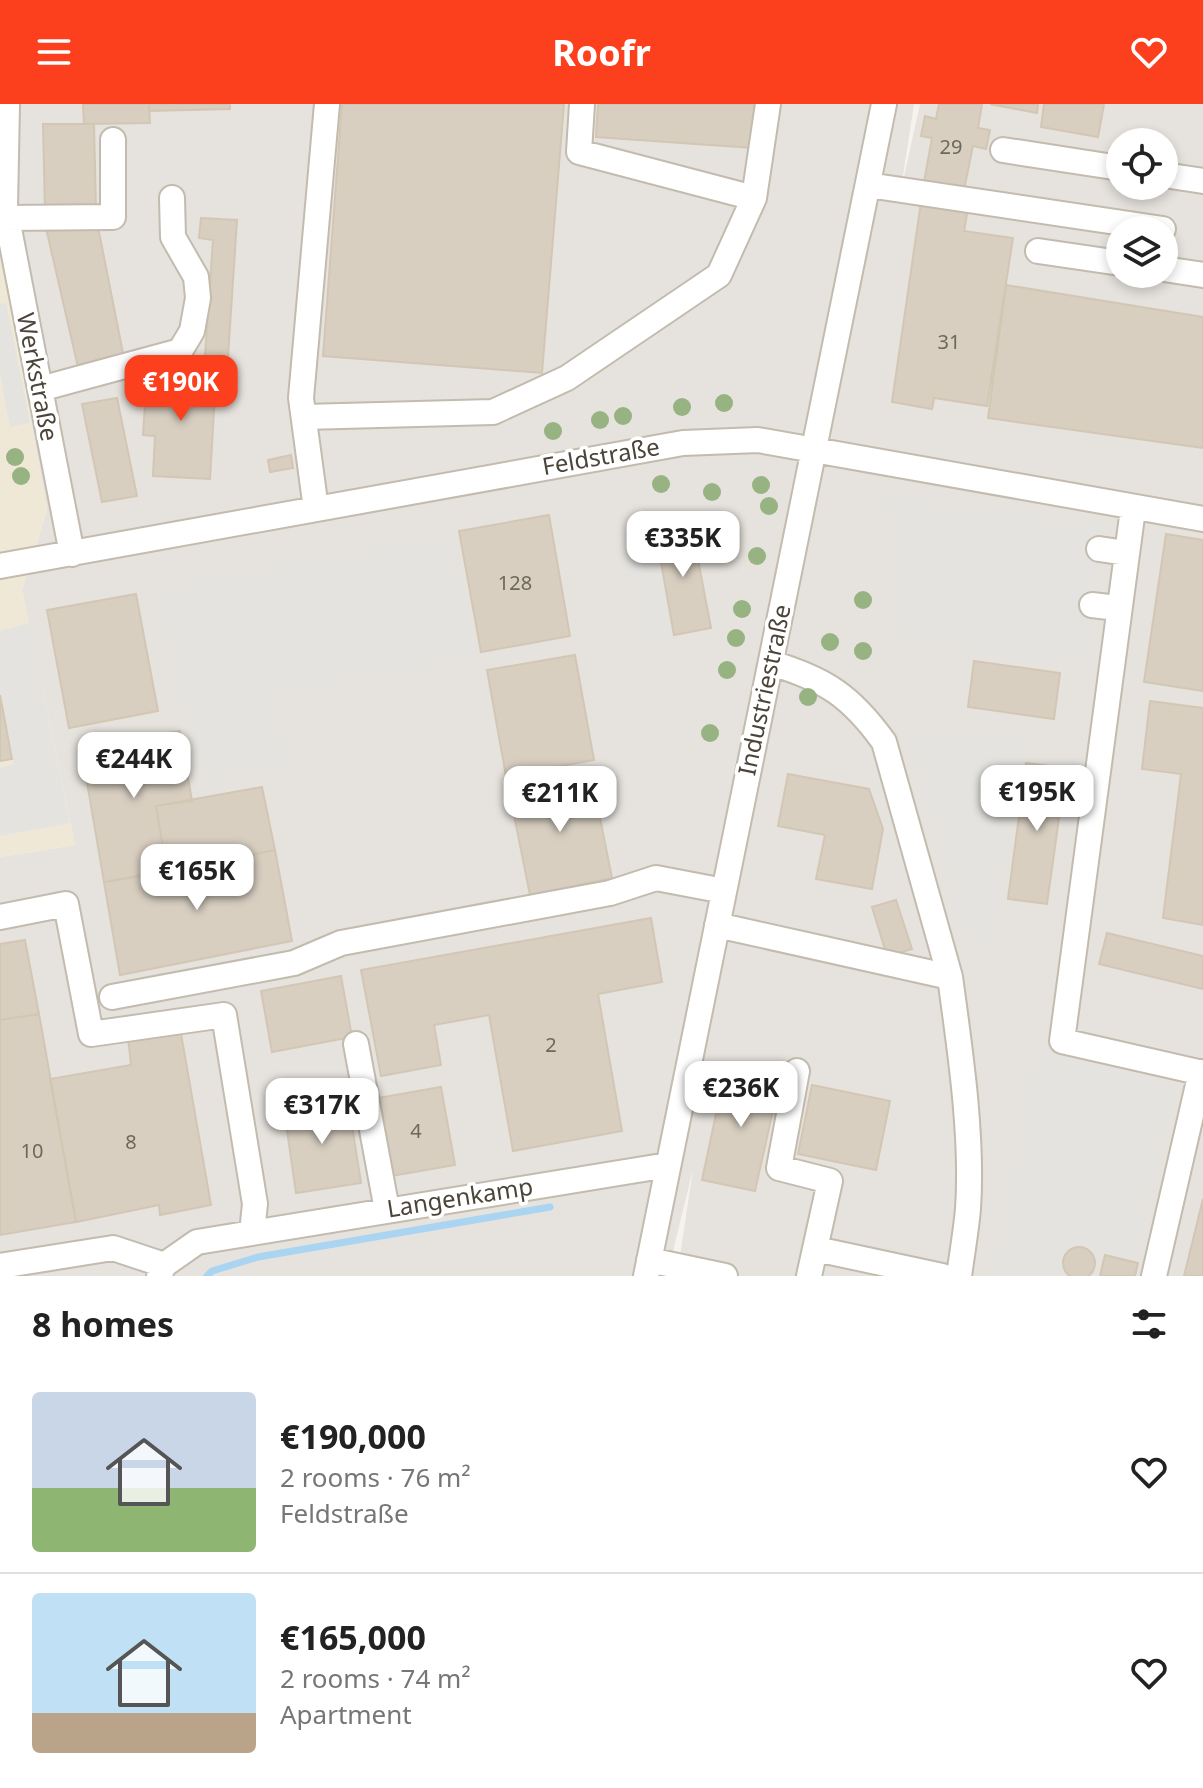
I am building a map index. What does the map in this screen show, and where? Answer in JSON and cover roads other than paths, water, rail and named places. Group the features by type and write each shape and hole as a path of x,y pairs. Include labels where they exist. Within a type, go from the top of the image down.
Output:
{"street":[{"name":"Werkstraße","path":"7,104 6,218 72,554"},
{"path":"316,509 301,398 327,104"},
{"path":"582,104 579,152 754,198"},
{"path":"304,417 493,412 567,378 719,275 754,198 768,104"},
{"name":"Industriestraße","path":"647,1268 884,104"},
{"path":"6,218 113,217 113,140"},
{"path":"1003,150 1106,166"},
{"path":"1178,177 1203,181"},
{"path":"868,185 1106,220"},
{"path":"40,389 180,351 192,331 198,298 196,277 173,237 172,198"},
{"path":"1038,251 1106,261"},
{"path":"1178,271 1203,275"},
{"name":"Feldstraße","path":"0,566 683,443 758,440 1203,519"},
{"path":"1133,509 1117,608 1062,1041 1202,1073 1193,1153 1154,1276"},
{"path":"1099,549 1126,553"},
{"path":"1092,605 1117,608"},
{"path":"771,663 835,688 864,715 884,742 950,977 968,1159 968,1209 959,1276"},
{"path":"112,997 294,963 341,943 610,893 656,878 724,891"},
{"path":"0,917 66,904 91,1034 224,1015 255,1204 252,1232"},
{"path":"717,925 950,977"},
{"path":"356,1044 387,1210"},
{"path":"797,1071 779,1168 830,1181 809,1276"},
{"name":"Langenkamp","path":"161,1271 197,1242 668,1165"},
{"path":"0,1266 113,1248 161,1271"},
{"path":"816,1249 942,1276"},
{"path":"647,1268 725,1276"}],"waterway":[{"path":"207,1276 212,1271 258,1257 550,1207"}]}
